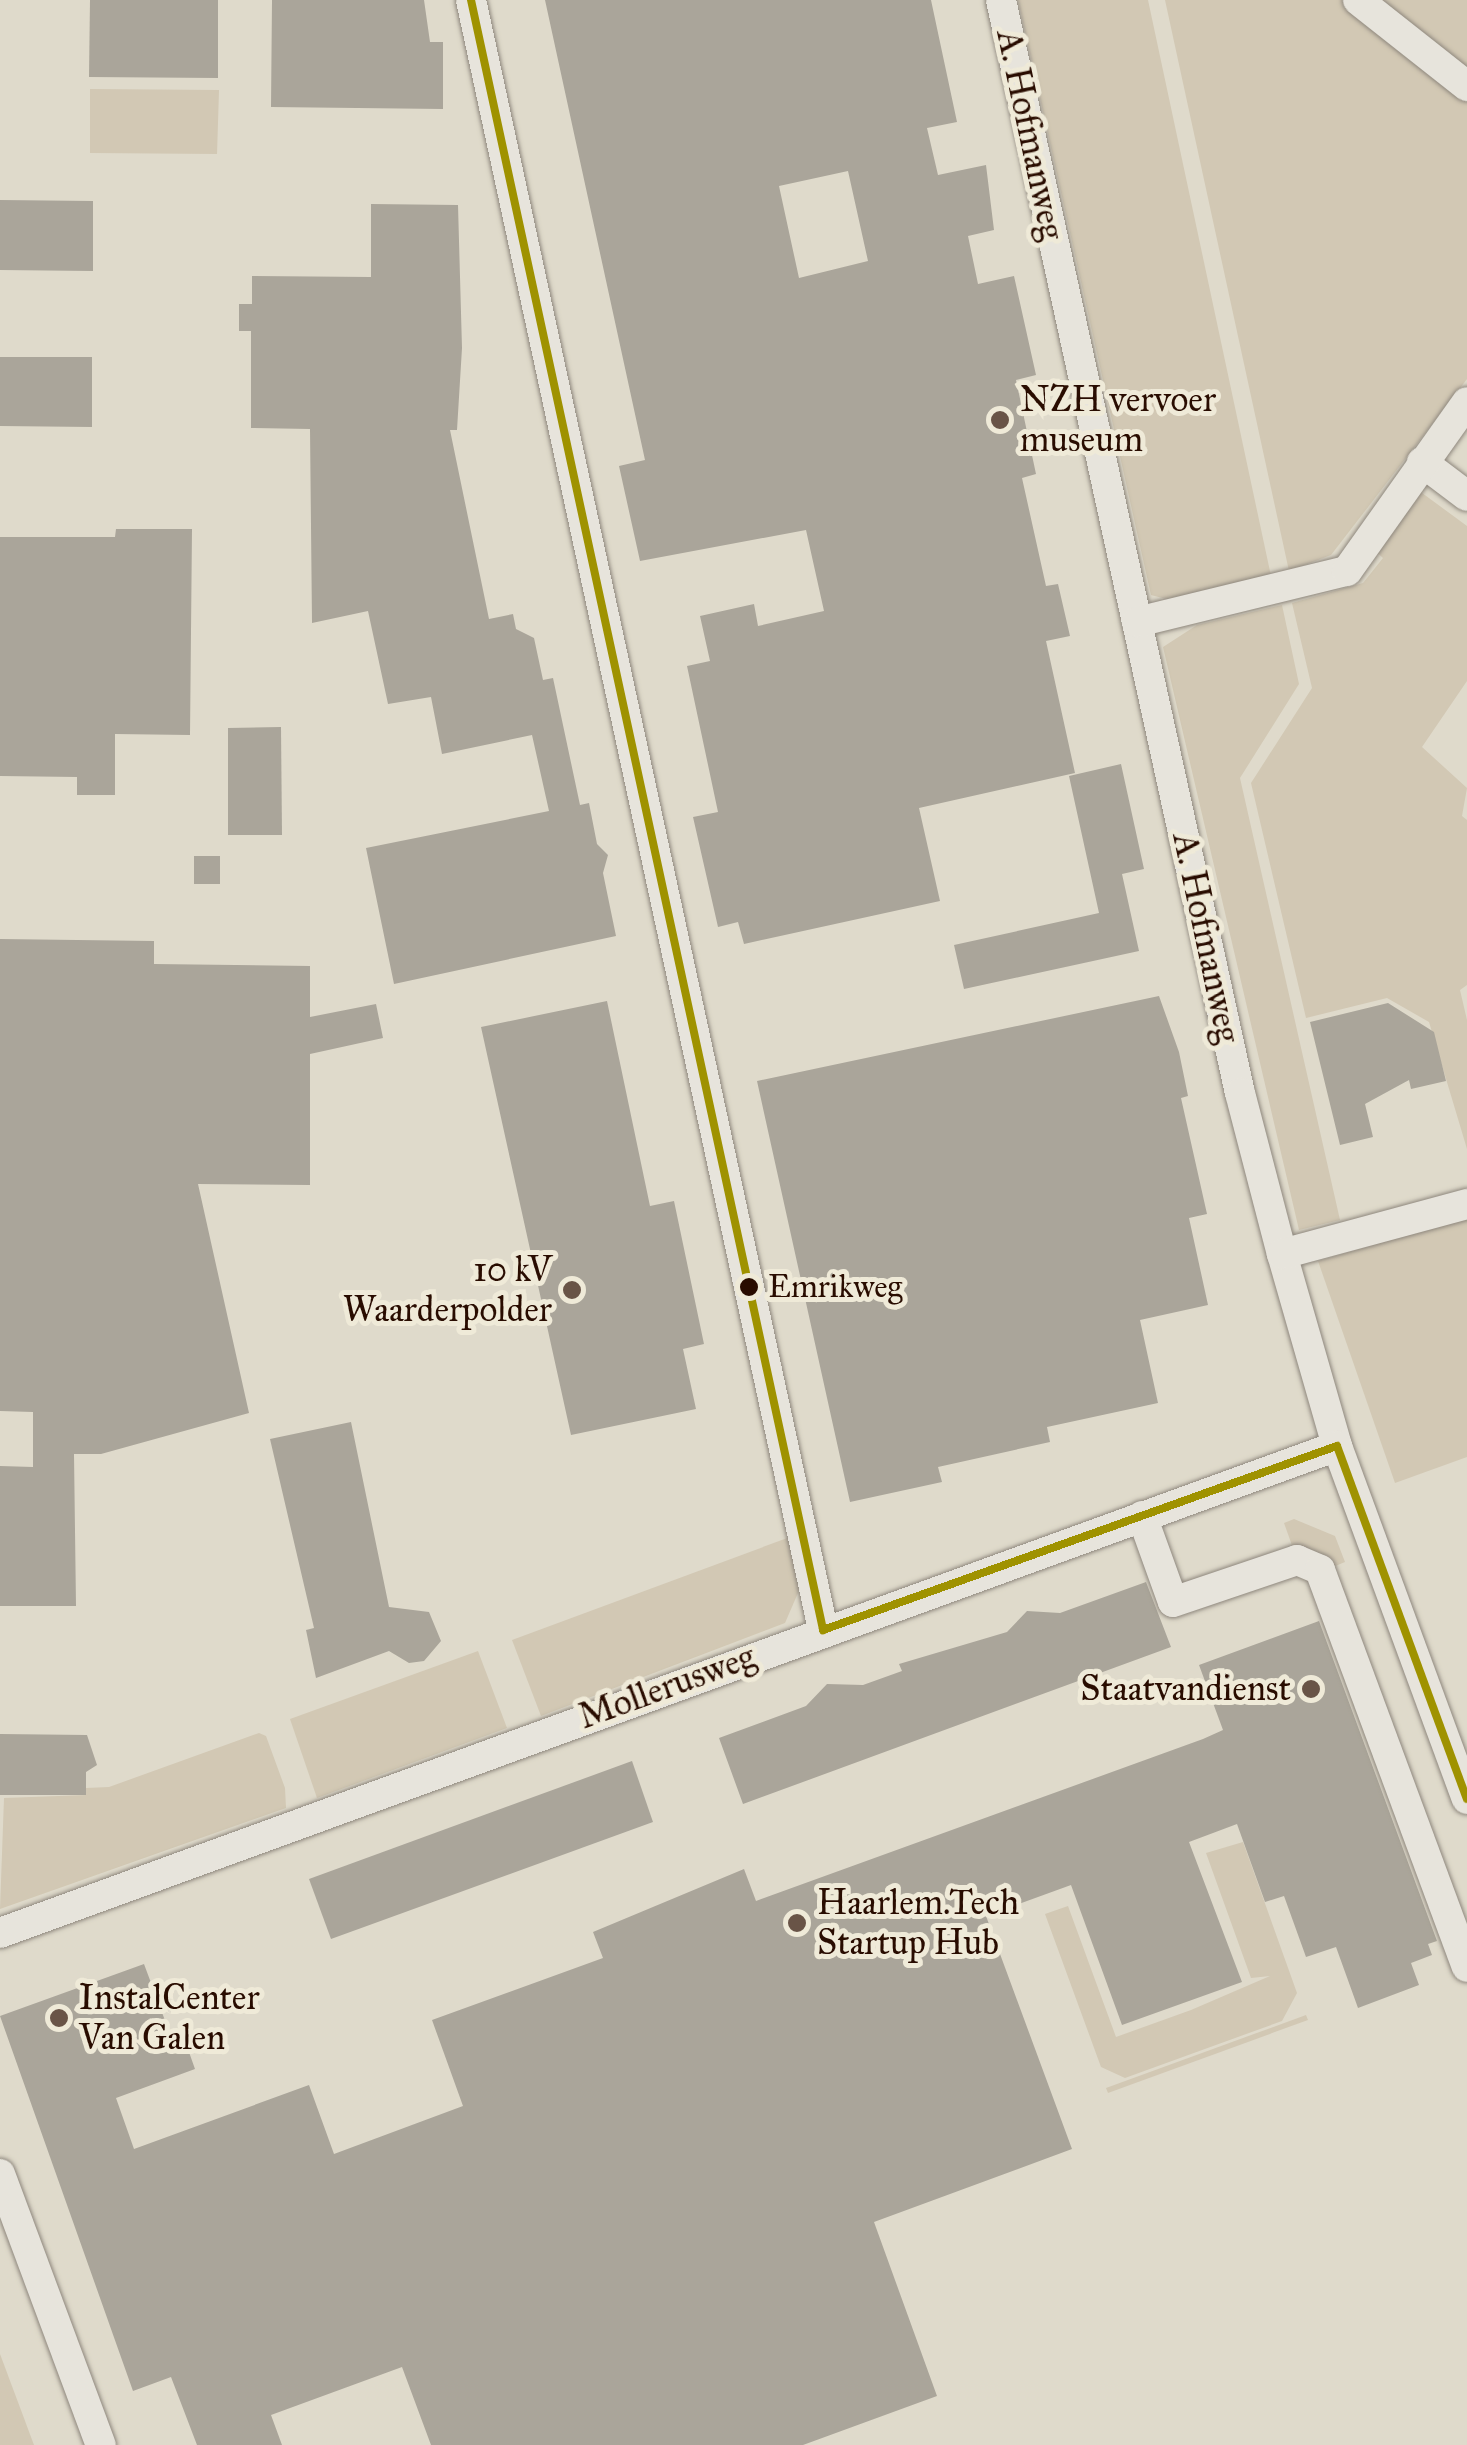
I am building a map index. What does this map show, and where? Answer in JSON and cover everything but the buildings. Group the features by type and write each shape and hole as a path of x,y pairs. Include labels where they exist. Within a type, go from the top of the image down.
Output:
{"street":[{"path":"471,0 823,1630"},
{"name":"A. Hofmanweg","path":"1001,0 1136,622 1282,1254 1337,1446 1467,1799"},
{"path":"1358,0 1467,86"},
{"path":"1136,622 1347,572 1467,402"},
{"path":"1422,462 1467,496"},
{"path":"1282,1254 1467,1204"},
{"name":"Mollerusweg","path":"0,1933 823,1630 1337,1446"},
{"path":"1142,1516 1173,1602 1297,1560 1320,1570 1467,1967"},
{"path":"0,2174 102,2445"}],"shaded area":[{"path":"1018,0 1148,0 1271,576 1174,601 1151,595"},
{"path":"1165,0 1343,0 1467,100 1467,379 1331,555 1289,571"},
{"path":"1378,0 1467,0 1467,68"},
{"path":"90,89 219,90 217,154 90,153"},
{"path":"1418,490 1467,526 1467,681 1422,747 1467,788 1462,816 1467,820 1467,985 1460,990 1467,1020 1467,1149 1429,1022 1387,998 1306,1018 1251,783 1312,688 1292,603 1363,583 1383,558 1371,547"},
{"path":"1282,605 1299,684 1240,778 1340,1220 1299,1230 1163,647 1197,625"},
{"path":"1467,1218 1467,1457 1395,1483 1318,1261"},
{"path":"1294,1519 1335,1536 1345,1562 1304,1579 1284,1523"},
{"path":"790,1537 801,1586 785,1623 541,1716 512,1640"},
{"path":"478,1651 507,1728 317,1798 290,1719"},
{"path":"259,1733 266,1736 285,1788 286,1808 0,1909 4,1798 86,1795 86,1788 109,1787"},
{"path":"1243,1842 1297,1993 1282,2021 1125,2078 1101,2067 1045,1914 1068,1906 1116,2037 1191,2010 1270,1976 1251,1978 1206,1853"},
{"path":"1306,2015 1308,2020 1108,2093 1106,2088"},
{"path":"0,2354 34,2445 0,2445"}],"transit line":[{"path":"471,0 823,1630"},
{"path":"1337,1446 1467,1799"},
{"path":"823,1630 1337,1446"}],"place":[{"name":"NZH vervoer museum","path":"1000,420"},
{"name":"Emrikweg","path":"749,1287"},
{"name":"10 kV Waarderpolder","path":"572,1290"},
{"name":"Staatvandienst","path":"1311,1689"},
{"name":"Haarlem.Tech Startup Hub","path":"797,1923"},
{"name":"InstalCenter Van Galen","path":"59,2018"}]}
